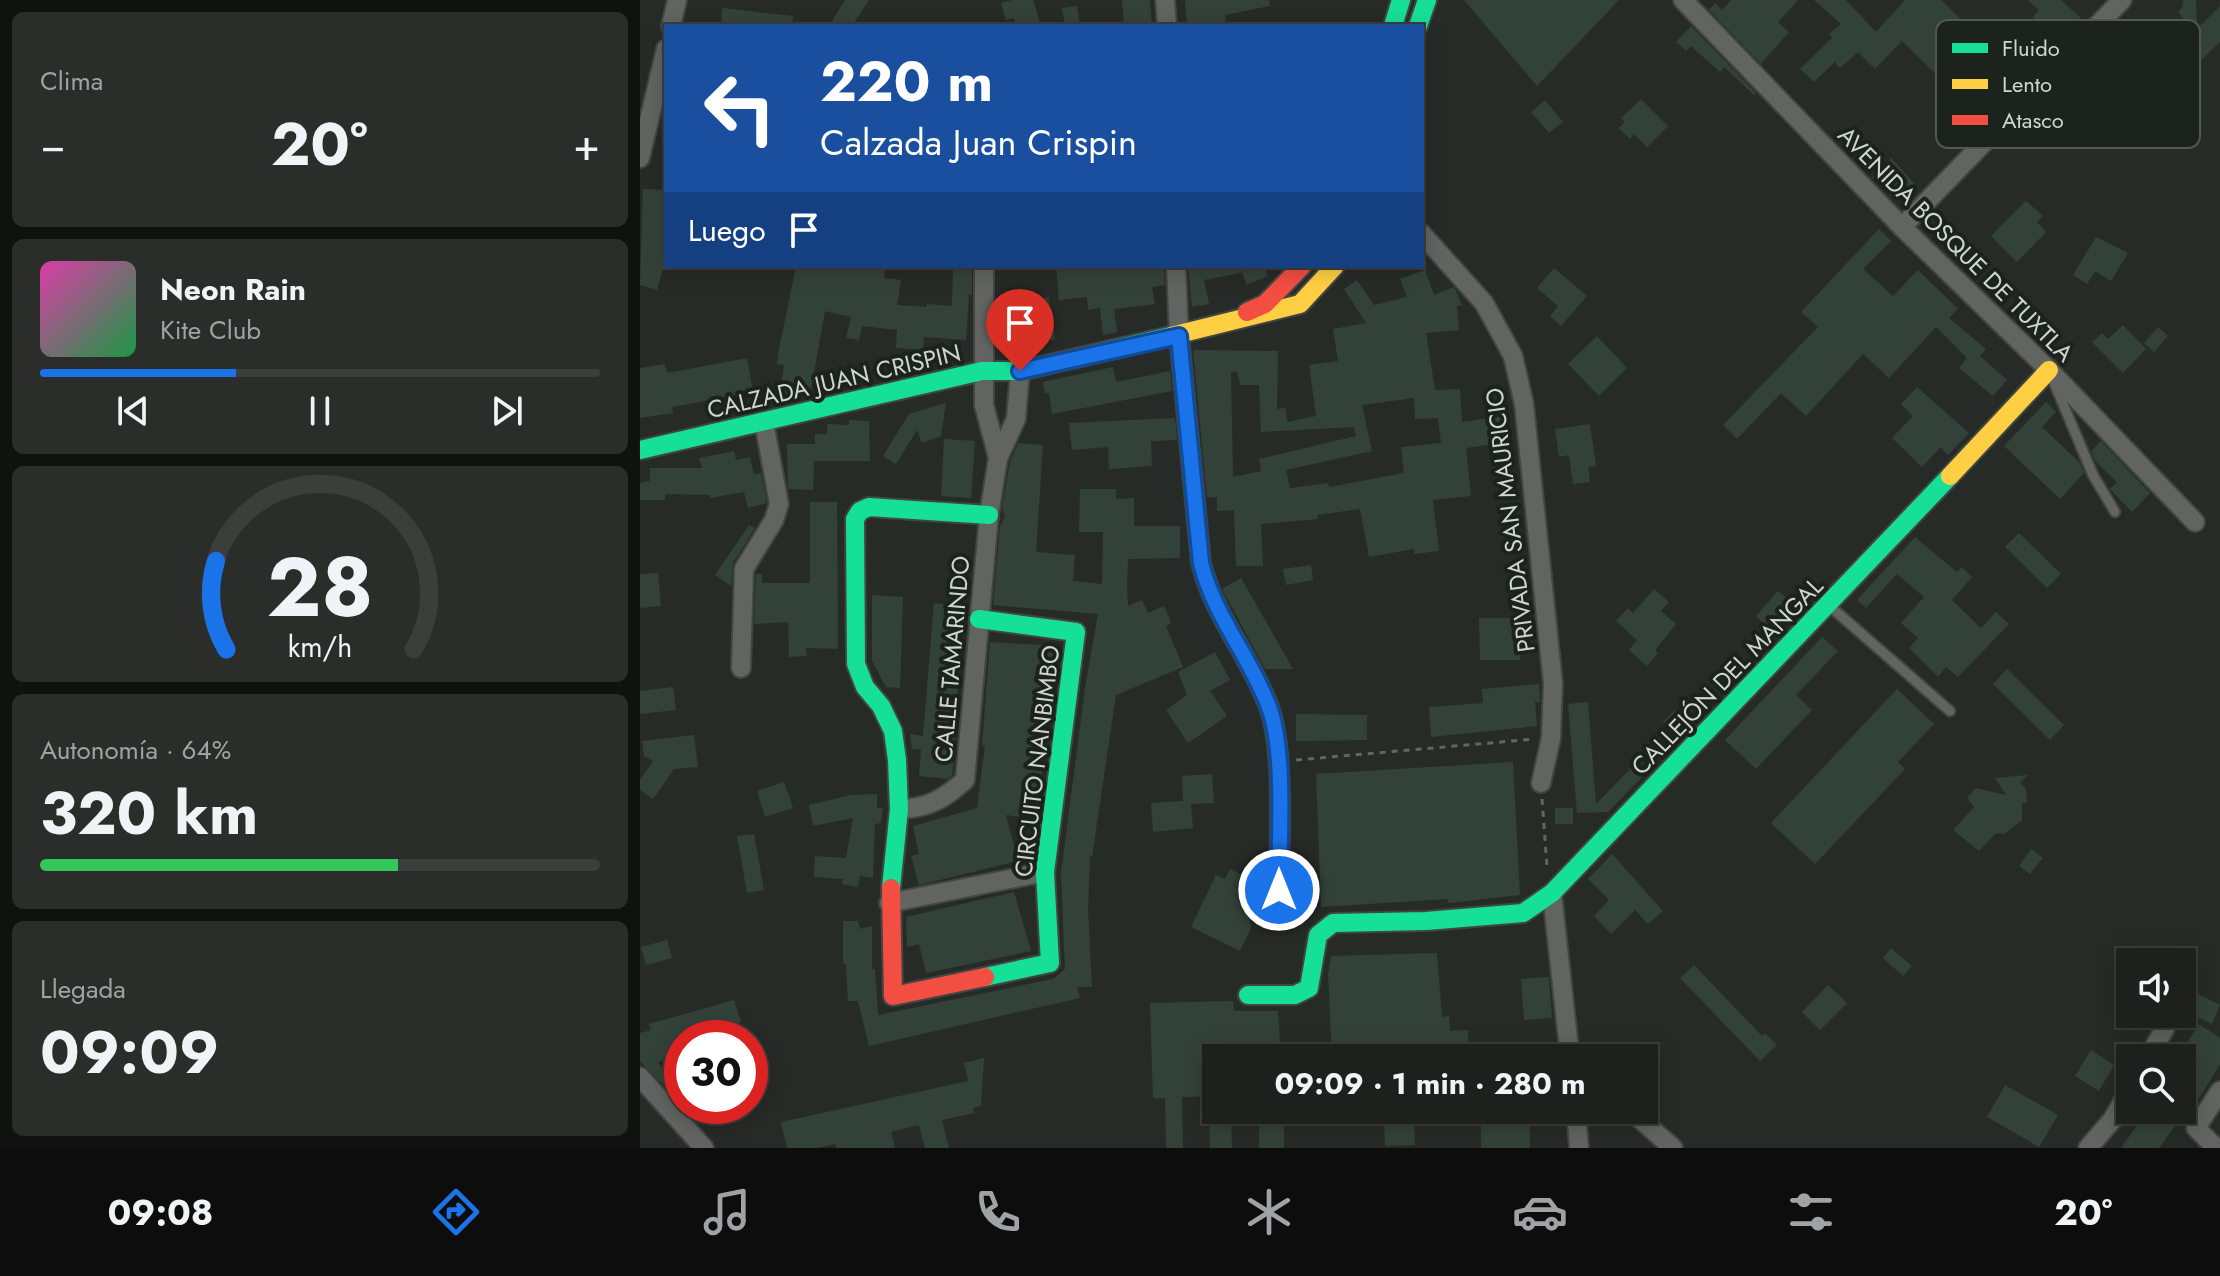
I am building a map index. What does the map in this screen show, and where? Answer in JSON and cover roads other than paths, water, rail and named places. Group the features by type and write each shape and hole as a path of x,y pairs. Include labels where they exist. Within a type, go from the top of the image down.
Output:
{"street":[{"path":"671,24 677,0"},
{"path":"1165,0 1167,24"},
{"path":"1394,24 1401,0"},
{"path":"1419,24 1427,0"},
{"name":"AVENIDA BOSQUE DE TUXTLA","path":"1683,0 1902,227 2049,370 2195,522"},
{"path":"2103,20 2122,0"},
{"path":"640,158 664,57"},
{"path":"1902,227 1979,148"},
{"name":"PRIVADA SAN MAURICIO","path":"1424,236 1484,303 1513,356 1524,404 1553,683 1551,738 1541,783"},
{"path":"984,268 984,405 998,458"},
{"path":"1176,268 1179,336 1201,563 1208,592 1269,708 1278,762 1279,890"},
{"name":"CALZADA JUAN CRISPIN","path":"1226,323 1265,304 1300,268"},
{"name":"CALZADA JUAN CRISPIN","path":"640,450 982,371 1020,371 1179,336 1300,304 1333,268"},
{"name":"CALLEJÓN DEL MANGAL","path":"1248,995 1295,995 1309,988 1318,935 1333,923 1426,921 1523,913 1552,893 1829,606 2049,370"},
{"path":"989,515 998,458 1016,419 1020,371"},
{"path":"741,668 744,569 774,520 779,504 764,422"},
{"name":"CIRCUITO NANBIMBO","path":"979,619 1076,632 1045,872 1050,963 893,996 889,903 899,809 893,731 881,706 865,687 856,664 855,519 860,511 869,507 989,515"},
{"name":"CALLE TAMARINDO","path":"899,809 945,799 965,780 989,515"},
{"path":"889,903 1045,872"},
{"path":"1552,893 1568,1044"},
{"path":"2156,1044 2165,1028"},
{"path":"640,1077 704,1148"},
{"path":"2216,1148 2196,1128 2220,1091"},
{"path":"2088,1148 2116,1114"},
{"path":"1577,1124 1579,1148"},
{"path":"1646,1124 1673,1148"}],"lane":[{"path":"2049,370 2093,475 2115,512"},
{"path":"1829,606 1950,711"}]}
